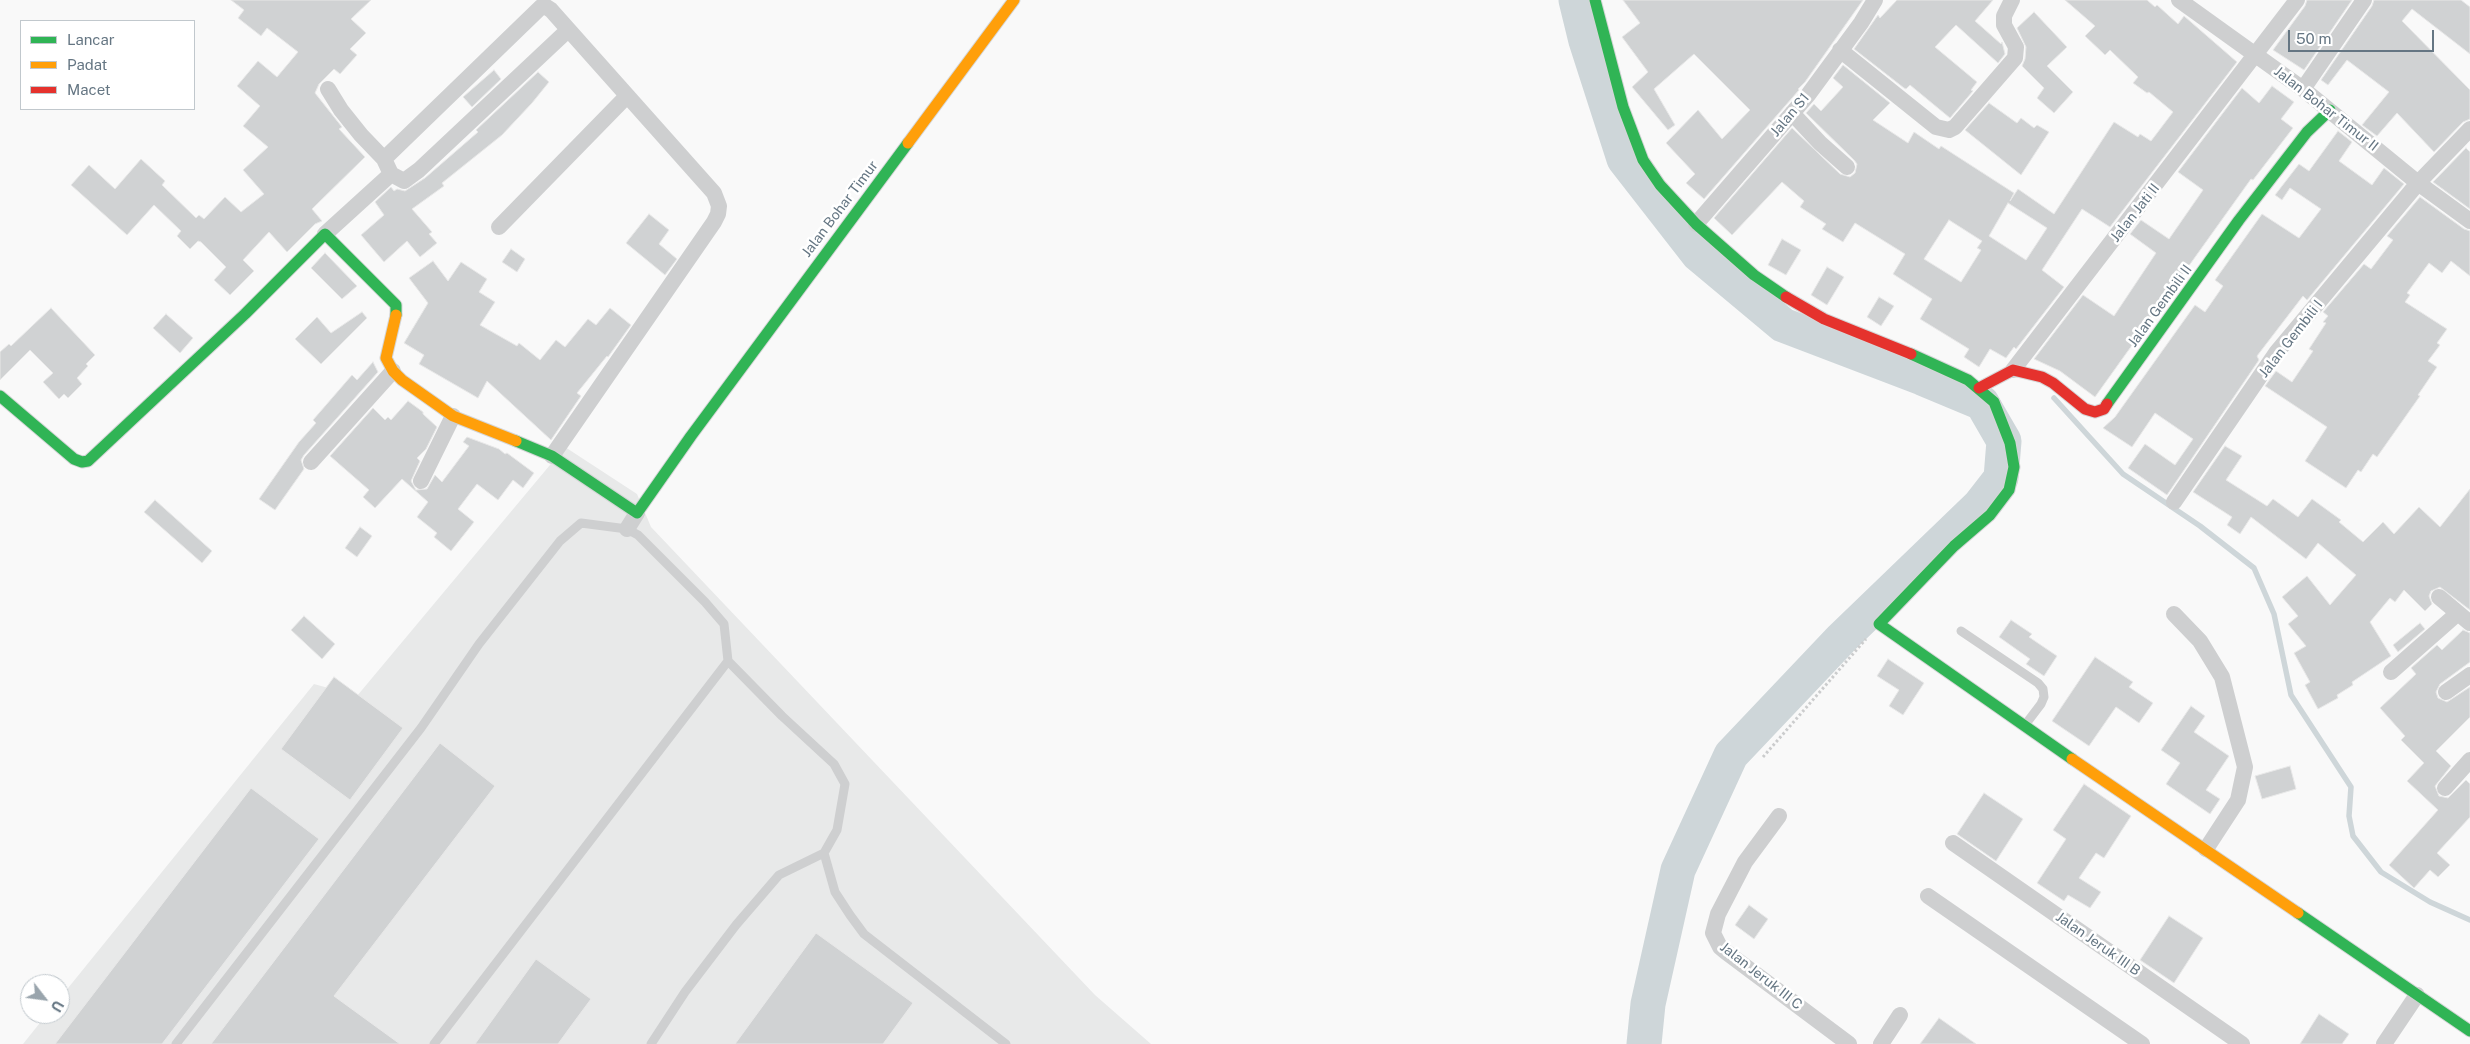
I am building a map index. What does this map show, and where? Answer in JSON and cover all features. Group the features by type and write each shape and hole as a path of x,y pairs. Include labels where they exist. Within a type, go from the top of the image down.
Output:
{"street":[{"name":"Jalan Bohar Timur","path":"637,513 691,436 1014,0"},
{"path":"1595,0 1623,108 1643,160 1660,185 1696,224 1754,276 1824,319 1896,347 1968,380 1987,394 2010,444 2014,466 2009,490 1990,514 1954,546 1880,624 2024,726 2206,849 2470,1032"},
{"name":"Jalan S1","path":"1696,224 1792,113 1875,0"},
{"path":"1840,50 1936,127 1949,130 1954,127 2015,58 2016,47 2006,30 2004,21 2012,0"},
{"name":"Jalan Bohar Timur II","path":"2179,0 2303,89 2418,184 2470,222"},
{"name":"Jalan Jati II","path":"2013,370 2256,56 2297,0"},
{"path":"2303,89 2364,0"},
{"path":"0,396 74,459 82,462 88,461 245,314 325,234 541,7 545,6 551,10 626,97 714,193 719,202 718,214 552,456"},
{"path":"328,89 340,110 404,182 420,170 568,30"},
{"path":"499,227 626,97"},
{"name":"Jalan Gembili II","path":"2013,370 2048,380 2085,409 2095,412 2104,409 2239,220 2307,132 2330,110"},
{"path":"1792,113 1820,144 1847,167"},
{"name":"Jalan Gembili I","path":"2174,502 2276,353 2418,184 2470,129"},
{"path":"325,234 396,305 396,313 386,354 386,361 393,371 426,398 453,416 552,456 637,513 627,529"},
{"path":"1987,394 2013,370"},
{"path":"311,462 393,371"},
{"path":"420,481 453,416"},
{"path":"2391,672 2464,618 2439,597"},
{"path":"2174,614 2200,641 2222,678 2245,767 2238,800 2206,849"},
{"path":"2446,692 2470,675"},
{"path":"2445,788 2470,760"},
{"name":"Jalan Jeruk III C","path":"1779,816 1745,862 1718,914 1713,933 1720,947 1726,952 1849,1044"},
{"name":"Jalan Jeruk III B","path":"1953,843 2242,1044"},
{"path":"1928,896 2142,1044"},
{"path":"2384,1044 2417,995"},
{"path":"1881,1044 1900,1015"}],"lane":[{"path":"176,1044 417,733 478,644 560,541 581,523 627,529 638,535 666,562 724,624 728,661 782,716 834,764 845,784 837,830 824,853 779,875 736,925 686,992 651,1044"},
{"path":"1961,631 2038,683 2043,689 2044,697 2041,704 2024,726"},
{"path":"434,1044 728,661"},
{"path":"824,853 835,892 864,934 1006,1044"}],"path":[{"path":"1763,757 1880,624"}],"shaded area":[{"path":"565,447 637,494 651,527 1095,995 1151,1044 23,1044 39,1024 70,1024 70,986 314,684 357,696"}],"building":[{"path":"231,0 371,0 351,19 366,33 350,49 357,55 340,74 334,69 319,84 315,93 342,127 339,129 365,157 312,209 322,221 315,224 287,252 269,232 243,260 254,271 230,295 214,280 226,267 201,242 198,241 190,249 177,236 181,231 154,205 127,235 71,185 89,165 115,189 141,159 165,181 162,185 196,218 199,215 204,219 225,197 241,212 264,194 243,170 268,147 243,126 260,106 237,86 258,61 277,77 298,52 267,28 261,36 238,18 244,10"},
{"path":"1623,0 1863,0 1799,90 1704,199 1686,183 1695,174 1666,143 1698,110 1722,139 1750,110 1694,54 1654,89 1675,125 1668,130 1632,87 1648,72 1622,37 1640,23"},
{"path":"1897,0 1993,0 1975,21 2001,44 2002,42 2005,54 1998,63 1956,25 1935,47 1977,82 1971,90 1973,91 1950,118 1910,85 1906,89 1904,88 1854,49 1878,15 1880,18"},
{"path":"2065,0 2147,0 2155,7 2157,5 2178,24 2184,16 2237,62 2110,227 2082,209 2042,270 2064,287 2016,349 2014,347 2006,358 1990,349 1979,367 1964,357 1969,349 1920,319 1932,299 1893,274 1905,254 1855,223 1843,242 1822,229 1826,224 1800,207 1804,201 1782,182 1732,235 1714,218 1792,128 1840,174 1850,177 1855,173 1857,164 1854,160 1806,113 1814,104 1821,111 1843,87 1833,78 1843,65 1890,103 1873,120 1908,143 1914,132 1939,149 1941,146 2014,193 2010,201 2018,189 2054,214 2114,122 2138,137 2140,134 2151,141 2173,112 2149,92 2147,93 2133,83 2138,77 2110,50 2105,55 2085,36 2095,26","holes":["2008,203 2047,228 2026,260 1989,236","1949,220 1982,241 1977,248 1981,250 1961,282 1924,259"]},
{"path":"2307,0 2352,0 2304,70 2273,50 2305,6"},
{"path":"2374,0 2461,0 2470,7 2470,54 2412,9 2402,21 2470,90 2470,119 2463,122 2434,152 2397,113 2377,136 2362,125 2389,92 2347,60 2328,85 2321,80 2372,6"},
{"path":"2034,12 2067,47 2047,66 2073,92 2054,113 2037,98 2044,88 2022,66 2026,47 2017,28"},
{"path":"494,70 501,79 472,107 463,97"},
{"path":"538,72 549,82 532,103 502,135 442,183 444,186 412,209 432,232 429,234 437,243 420,257 407,241 384,262 361,235 384,215 375,202 391,187 394,191 397,189 405,191 425,178 478,132 476,130"},
{"path":"2272,86 2294,102 2281,119 2293,128 2253,180 2251,179 2095,397 2060,371 2034,359 2083,295 2114,316 2156,253 2130,234 2141,220 2169,239 2203,190 2178,172 2242,88 2259,103"},
{"path":"1989,103 2017,123 2021,118 2034,128 2037,125 2049,132 2021,175 1965,130"},
{"path":"2338,131 2352,142 2339,161 2372,185 2384,168 2404,184 2307,300 2303,296 2257,356 2259,360 2167,495 2128,468 2145,444 2175,465 2193,439 2155,413 2132,447 2103,428 2115,417 2195,305 2205,312 2223,286 2215,280 2262,214 2299,238 2321,209 2290,188 2282,200 2275,195 2299,164 2309,171"},
{"path":"2466,148 2470,152 2470,209 2433,182"},
{"path":"2420,197 2464,229 2470,231 2470,276 2451,261 2442,273 2429,263 2407,293 2410,295 2405,302 2447,329 2437,343 2440,345 2428,361 2437,367 2418,395 2420,396 2377,457 2373,454 2361,472 2358,470 2346,488 2305,461 2327,427 2265,386 2276,371 2292,382 2313,351 2309,349 2326,323 2323,322 2328,316 2323,312 2364,264 2371,269 2393,240 2387,236"},
{"path":"649,214 669,230 659,244 677,259 665,275 626,243"},
{"path":"1782,239 1801,250 1786,275 1768,265"},
{"path":"511,249 525,259 517,272 502,262"},
{"path":"325,253 357,286 342,299 311,268"},
{"path":"433,261 448,281 461,262 487,279 479,292 495,302 480,325 517,346 519,343 540,360 556,340 565,347 588,319 596,325 610,308 631,325 608,357 577,393 581,396 551,440 487,381 478,398 419,364 424,355 404,343 428,303 409,278"},
{"path":"1827,267 1844,277 1827,305 1811,295"},
{"path":"1879,297 1894,306 1881,326 1867,317"},
{"path":"51,308 95,355 86,364 88,366 77,378 82,384 68,398 64,394 59,399 43,382 53,373 30,350 0,380 0,352 9,344 11,346"},
{"path":"362,312 367,318 321,364 295,339 317,317 331,333"},
{"path":"166,314 193,338 180,353 153,328"},
{"path":"373,362 378,372 304,455 301,460 304,469 275,510 259,499 299,442 316,423 313,420 352,375 357,380"},
{"path":"408,401 423,412 437,427 426,449 417,458 420,461 411,481 416,490 427,489 435,475 442,482 469,446 463,442 467,437 499,449 505,454 507,453 534,473 523,488 513,480 498,500 477,484 458,509 474,522 451,551 434,537 437,533 417,517 428,502 402,479 375,508 363,497 369,490 330,456 373,408 385,420 388,417 391,420"},
{"path":"2225,446 2242,456 2226,480 2267,506 2273,499 2298,517 2312,499 2341,520 2339,522 2363,542 2383,522 2394,534 2419,507 2440,527 2470,489 2470,610 2440,587 2431,591 2429,596 2432,604 2425,611 2404,590 2395,602 2390,598 2370,622 2391,656 2352,682 2353,685 2337,695 2338,698 2318,709 2305,685 2310,682 2294,653 2306,646 2288,624 2298,616 2282,597 2307,576 2330,605 2356,575 2318,543 2306,559 2251,517 2240,534 2227,525 2232,517 2193,492"},
{"path":"155,500 212,551 202,563 144,512"},
{"path":"360,527 372,536 357,557 345,548"},
{"path":"304,616 335,644 322,659 291,630"},
{"path":"2011,620 2032,634 2029,637 2057,656 2044,676 2026,664 2030,659 1999,637"},
{"path":"2420,623 2425,629 2398,652 2393,645"},
{"path":"2463,630 2470,633 2470,662 2440,684 2436,692 2438,698 2447,702 2470,687 2470,717 2436,751 2451,766 2435,786 2439,796 2448,798 2466,780 2470,784 2470,817 2437,853 2450,865 2438,877 2430,870 2414,888 2389,865 2438,810 2407,781 2424,763 2401,740 2405,736 2380,708 2416,674 2411,668 2437,645 2442,650"},
{"path":"2095,657 2133,682 2129,687 2153,703 2139,723 2116,707 2089,746 2052,721"},
{"path":"1888,659 1924,683 1903,715 1889,706 1899,690 1877,676"},
{"path":"334,677 403,728 350,800 281,749"},
{"path":"2191,706 2205,716 2194,732 2229,756 2206,790 2220,799 2210,814 2166,784 2180,763 2161,750"},
{"path":"440,743 495,786 334,996 400,1044 211,1044"},
{"path":"2290,766 2296,789 2262,799 2255,776"},
{"path":"2084,784 2131,816 2104,858 2096,853 2079,878 2101,892 2090,908 2068,895 2064,901 2037,883 2066,839 2053,830"},
{"path":"251,788 319,839 162,1044 55,1044"},
{"path":"1984,793 2023,819 1996,861 1957,834"},
{"path":"1749,905 1768,919 1754,939 1735,925"},
{"path":"2169,916 2203,938 2174,983 2140,960"},
{"path":"816,933 913,1003 883,1044 735,1044"},
{"path":"536,959 591,999 558,1044 475,1044"},
{"path":"2319,1014 2349,1034 2342,1044 2300,1044"},
{"path":"1939,1018 1976,1044 1920,1044"}],"waterway":[{"path":"1576,0 1586,41 1624,159 1698,254 1783,325 1982,403 2004,441 2001,478 1980,505 1841,639 1731,755 1678,870 1648,1004 1644,1044"},
{"path":"2054,398 2123,474 2200,526 2254,568 2274,614 2291,695 2351,787 2349,816 2353,836 2381,872 2430,902 2470,920"}],"traffic: fast":[{"path":"1595,0 1623,107 1643,160 1660,185 1696,224 1754,275 1786,297"},
{"path":"2107,404 2239,220 2307,132 2330,110"},
{"path":"516,441 552,456 637,513 691,436 908,143"},
{"path":"0,396 74,459 82,462 88,461 245,314 325,234 396,305 396,315"},
{"path":"1911,354 1968,380 1994,402 2010,443 2014,467 2009,490 1990,515 1954,546 1879,624 2072,759"},
{"path":"2298,913 2470,1031"}],"traffic: slow":[{"path":"908,143 1014,0"},
{"path":"396,315 386,358 393,371 402,380 453,416 516,441"},
{"path":"2072,759 2298,913"}],"traffic: jam":[{"path":"1786,297 1824,319 1911,354"},
{"path":"1979,388 2013,370 2042,377 2053,383 2085,409 2095,412 2104,409 2107,404"}]}
